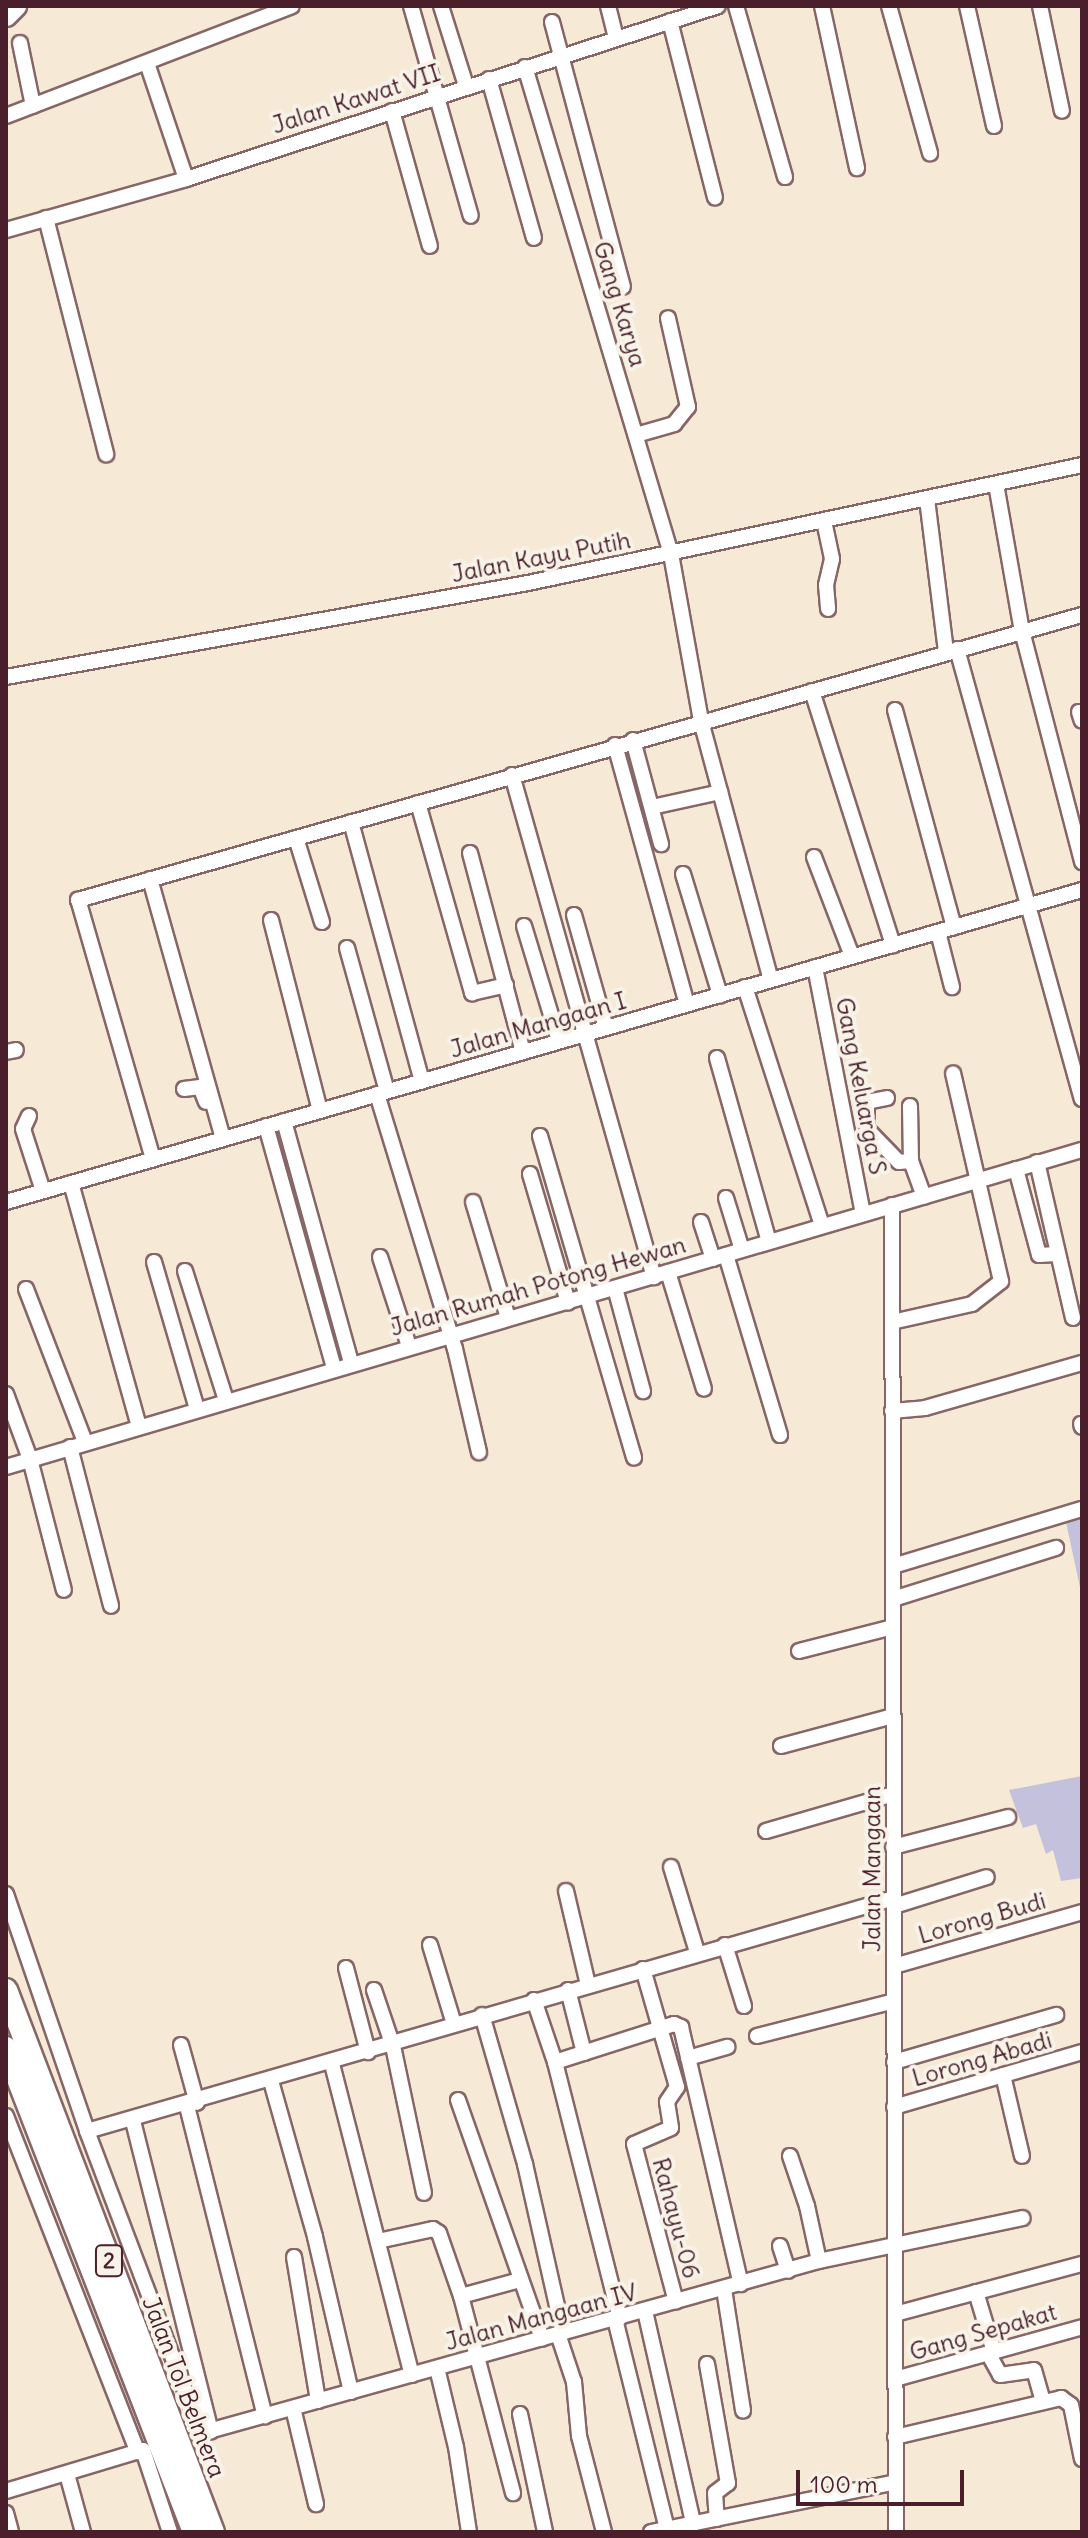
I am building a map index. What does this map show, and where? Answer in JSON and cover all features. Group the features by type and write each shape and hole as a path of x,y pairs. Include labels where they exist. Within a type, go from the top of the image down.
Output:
{"highway":[{"path":"6,15 15,6"},
{"name":"Jalan Tol Belmera","path":"6,1990 213,2532"},
{"name":"Jalan Tol Belmera","path":"6,2048 194,2532"}],"street":[{"path":"6,116 292,6"},
{"path":"411,6 471,216"},
{"path":"441,6 466,86"},
{"path":"608,6 616,37"},
{"name":"Jalan Kawat VII","path":"6,230 186,179 718,6"},
{"path":"736,6 785,177"},
{"path":"822,6 857,168"},
{"path":"889,6 930,153"},
{"path":"967,6 994,126"},
{"path":"1040,6 1062,111"},
{"path":"670,21 715,197"},
{"path":"552,22 623,287"},
{"path":"20,43 33,106"},
{"path":"147,63 186,179"},
{"name":"Gang Karya","path":"525,67 671,554 701,721 771,980"},
{"path":"489,79 534,238"},
{"path":"392,111 430,246"},
{"path":"46,218 106,454"},
{"path":"636,435 674,424 688,407 668,318"},
{"name":"Jalan Kayu Putih","path":"6,677 671,554 1082,465"},
{"path":"996,484 1022,631 1082,862"},
{"path":"927,499 952,650 1082,1099"},
{"path":"824,521 832,559 826,585 828,609"},
{"path":"153,1159 78,900 615,745 1082,615"},
{"path":"812,691 893,945"},
{"path":"895,710 954,927"},
{"path":"633,740 661,844"},
{"path":"615,745 687,1004"},
{"path":"512,775 661,1274 704,1389"},
{"path":"635,819 653,810 720,792"},
{"path":"418,803 472,993 506,985"},
{"path":"351,822 422,1081"},
{"path":"296,838 322,922"},
{"path":"470,853 523,1052"},
{"path":"814,857 852,956"},
{"path":"683,874 720,995"},
{"path":"150,879 220,1140"},
{"name":"Jalan Mangaan I","path":"6,1202 1082,890"},
{"path":"574,915 606,1028"},
{"path":"271,920 320,1111"},
{"path":"524,926 559,1041"},
{"path":"938,932 952,987"},
{"path":"347,948 382,1093 451,1334 479,1452"},
{"name":"Gang Keluarga S","path":"815,967 863,1213"},
{"path":"745,987 822,1226"},
{"path":"717,1058 769,1242"},
{"path":"892,1322 972,1304 999,1287 1001,1276 953,1073"},
{"path":"184,1089 202,1090 220,1140"},
{"path":"887,1098 867,1102 867,1129 899,1162 911,1161"},
{"path":"910,1106 911,1161 924,1197"},
{"path":"29,1116 23,1129 43,1191"},
{"path":"284,1121 351,1363"},
{"path":"266,1126 334,1368"},
{"path":"540,1136 634,1458"},
{"name":"Jalan Rumah Potong Hewan","path":"6,1467 1082,1150"},
{"path":"1037,1162 1073,1318"},
{"path":"1016,1169 1039,1255 1056,1254"},
{"path":"530,1174 568,1302"},
{"path":"71,1183 139,1427"},
{"path":"726,1198 742,1250"},
{"path":"473,1202 508,1318"},
{"name":"Jalan Mangaan","path":"892,1205 896,2532"},
{"path":"701,1222 719,1257 780,1435"},
{"path":"548,1232 566,1227"},
{"path":"380,1257 409,1346"},
{"path":"154,1262 197,1409"},
{"path":"185,1271 226,1400"},
{"path":"615,1288 643,1391"},
{"path":"26,1289 85,1442"},
{"path":"892,1411 925,1408 1082,1363"},
{"path":"6,1394 30,1459 64,1590"},
{"path":"70,1447 111,1606"},
{"path":"893,1566 1082,1509"},
{"path":"893,1599 1056,1548"},
{"path":"799,1651 893,1627"},
{"path":"781,1746 893,1716"},
{"path":"766,1831 893,1794"},
{"path":"893,1847 1008,1817"},
{"path":"671,1867 697,1952"},
{"path":"87,2131 133,2121 332,2064 482,2015 697,1952 987,1877"},
{"path":"566,1891 588,1985"},
{"path":"6,1894 87,2131 203,2433"},
{"name":"Lorong Budi","path":"894,1966 1082,1912"},
{"path":"430,1945 454,2024"},
{"path":"725,1945 744,2006"},
{"path":"346,1968 368,2052"},
{"path":"643,1969 677,2087"},
{"path":"374,1990 393,2046 424,2193"},
{"path":"568,1990 584,2053"},
{"path":"534,2000 555,2062 617,2318 659,2530 896,2482"},
{"path":"757,2036 894,2001"},
{"path":"482,2015 525,2164 574,2382 579,2436 604,2532"},
{"path":"894,2062 1056,2015"},
{"path":"555,2062 660,2028 681,2027 741,2284"},
{"path":"181,2045 265,2416"},
{"path":"677,2087 689,2062 727,2047"},
{"name":"Lorong Abadi","path":"894,2107 1082,2052"},
{"path":"332,2064 412,2375"},
{"path":"1003,2075 1022,2156"},
{"path":"271,2081 315,2237 351,2392"},
{"name":"Rahayu-06","path":"676,2302 634,2144 671,2128 667,2102 677,2087"},
{"path":"458,2100 542,2339"},
{"path":"6,2116 170,2532"},
{"path":"133,2121 203,2433"},
{"path":"790,2156 819,2261"},
{"name":"Jalan Mangaan IV","path":"203,2433 895,2241 1023,2218"},
{"path":"378,2241 436,2230 461,2296 513,2493"},
{"path":"780,2246 788,2271"},
{"path":"294,2257 318,2401"},
{"path":"895,2314 1082,2264"},
{"path":"461,2296 520,2280"},
{"path":"724,2289 743,2411"},
{"path":"976,2292 991,2353 1000,2375 1034,2370 1043,2402"},
{"path":"645,2311 693,2523"},
{"name":"Gang Sepakat","path":"895,2379 1082,2327"},
{"path":"707,2364 728,2483 715,2493 717,2519"},
{"path":"437,2368 456,2447 469,2532"},
{"path":"895,2437 1061,2398 1071,2405 1082,2459"},
{"path":"293,2408 316,2504"},
{"path":"520,2414 545,2532"},
{"path":"6,2491 140,2451"},
{"path":"67,2474 83,2532"},
{"path":"6,2513 11,2532"}],"shaded area":[{"path":"1082,1503 1082,1597 1063,1508"},
{"path":"1082,1776 1082,1878 1061,1881 1053,1850 1046,1854 1036,1824 1023,1828 1009,1790"}]}
